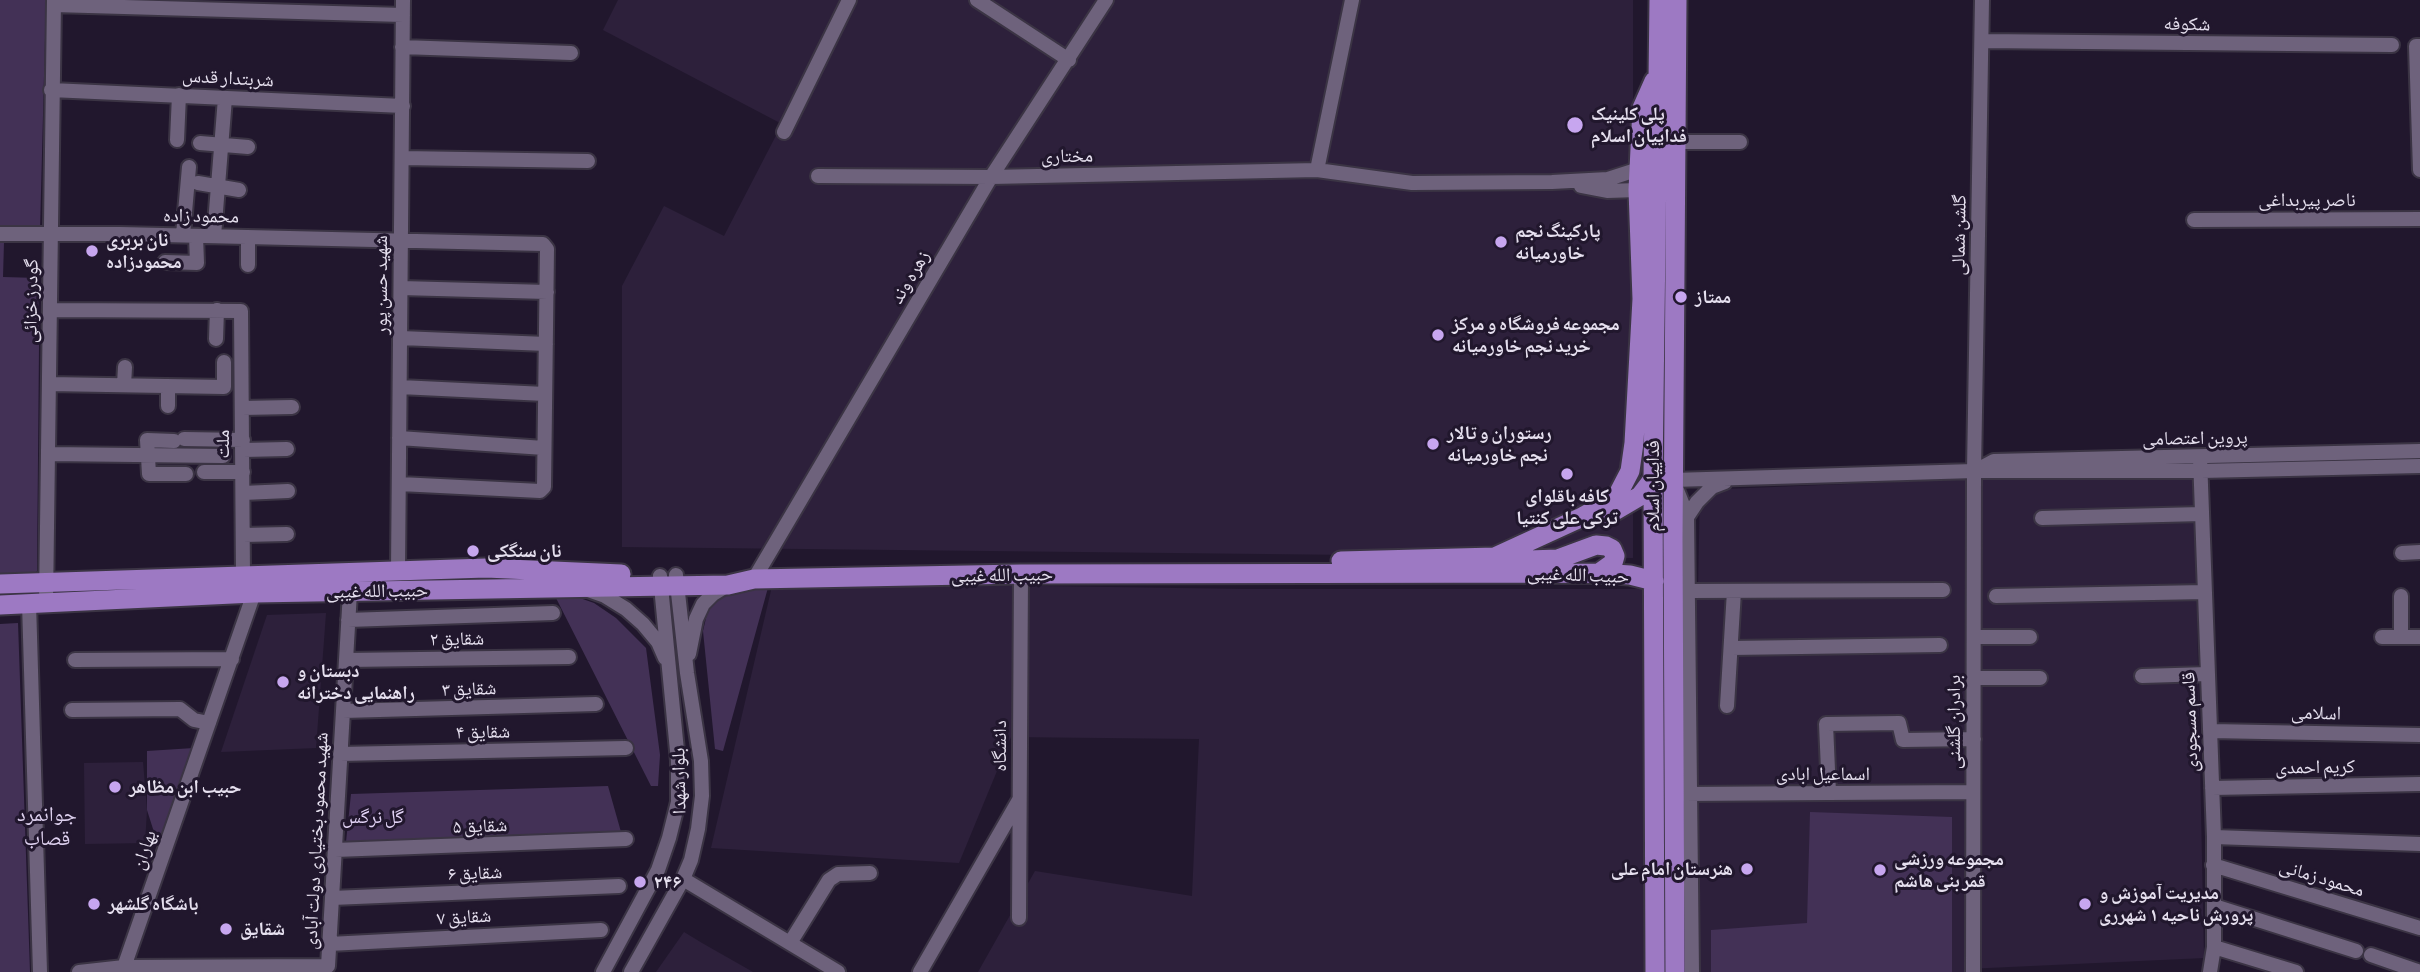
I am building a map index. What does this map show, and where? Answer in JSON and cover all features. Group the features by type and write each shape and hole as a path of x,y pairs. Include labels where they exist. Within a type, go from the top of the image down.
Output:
{"main road":[{"name":"فداییان اسلام","path":"1655,972 1653,480 1659,0"},
{"name":"فداییان اسلام","path":"1675,972 1682,794 1673,539 1677,0"},
{"path":"1495,557 1580,518 1616,498 1630,471 1642,299 1638,190 1642,108 1659,69"},
{"path":"1653,480 1673,480"},
{"name":"حبیب الله غیبی","path":"1250,574 1295,562 1495,557 1574,535 1640,496 1653,480"},
{"path":"1495,557 1558,559 1596,545 1606,546 1612,549 1614,563 1599,573"},
{"path":"486,568 487,588"},
{"name":"حبیب الله غیبی","path":"0,605 40,596 243,576 398,570 486,568 728,585 754,579"},
{"name":"حبیب الله غیبی","path":"0,584 40,596 578,587 730,575 754,579 1021,574 1599,573 1630,575 1654,581"}],"street":[{"path":"784,132 849,0"},
{"path":"977,0 1069,60"},
{"name":"زهره وند","path":"754,579 991,177 1106,0"},
{"path":"1317,170 1352,0"},
{"name":"گلشن شمالی","path":"1974,471 1982,0"},
{"path":"54,2 402,7"},
{"name":"گودرز خزائی","path":"40,972 40,596 48,454 54,2"},
{"name":"شهید حسن پور","path":"398,570 402,7"},
{"name":"شکوفه","path":"1982,41 2392,45"},
{"path":"2418,46 2420,170"},
{"path":"402,47 570,52"},
{"name":"شربتدار قدس","path":"51,90 403,106"},
{"path":"177,140 179,95"},
{"path":"214,236 225,98"},
{"path":"1676,142 1740,142"},
{"path":"200,143 248,147"},
{"path":"402,158 588,161"},
{"path":"166,262 197,263 189,235 189,167"},
{"name":"مختاری","path":"818,177 991,177 1317,170 1412,183 1552,182 1608,179 1639,169"},
{"name":"مختاری","path":"1552,182 1607,191 1638,190"},
{"path":"198,183 239,190"},
{"name":"ناصر پیربداغی","path":"2194,220 2420,219"},
{"name":"محمود زاده","path":"0,234 189,235 543,244 547,249 547,292"},
{"path":"248,237 248,265"},
{"path":"400,484 542,489 547,292 401,288"},
{"path":"50,310 217,310 216,339"},
{"name":"ملت","path":"217,310 241,311 243,576"},
{"path":"401,338 546,344"},
{"path":"49,384 224,387 224,362"},
{"path":"124,385 125,367"},
{"path":"168,386 168,406"},
{"path":"400,387 545,394"},
{"path":"242,408 292,407"},
{"path":"400,438 544,448"},
{"path":"186,474 149,474 148,440 287,449"},
{"name":"پروین اعتصامی","path":"1673,480 2200,464 2420,451"},
{"path":"48,454 223,456"},
{"name":"پروین اعتصامی","path":"2200,464 2420,466"},
{"name":"قاسم مسجودی","path":"2200,464 2214,837 2214,947 2210,972"},
{"name":"برادران گلشنی","path":"1973,972 1974,471"},
{"path":"204,472 243,472"},
{"path":"1673,539 1687,515 1712,487 1731,479"},
{"path":"1673,480 1687,515 1689,591 1682,794 1692,972"},
{"path":"243,493 288,491"},
{"path":"2042,518 2202,514"},
{"path":"243,535 287,534"},
{"path":"2402,553 2420,552"},
{"name":"دانشگاه","path":"1018,918 1021,574"},
{"name":"بلوار شهدا","path":"603,972 658,870 678,802 678,761 669,665 668,581"},
{"name":"بلوار شهدا","path":"631,972 691,860 702,796 701,761 668,581"},
{"path":"687,673 696,619 703,604 728,585"},
{"path":"578,587 605,596 643,624 658,642 669,665"},
{"path":"1689,591 1943,590"},
{"path":"1727,706 1734,591"},
{"name":"شهید محمود بختیاری دولت آبادی","path":"293,969 328,966 350,592"},
{"path":"1996,596 2205,592"},
{"name":"بهاران","path":"124,967 254,593"},
{"path":"2401,596 2402,637"},
{"path":"348,620 554,613"},
{"path":"1974,637 2030,637"},
{"path":"2382,637 2420,637"},
{"path":"1731,648 1940,645"},
{"name":"شقایق ۲","path":"346,660 569,657"},
{"path":"75,660 232,659"},
{"path":"2142,676 2208,674"},
{"path":"1974,678 2040,678"},
{"name":"شقایق ۳","path":"343,711 596,704"},
{"path":"72,710 180,709 194,720 209,723"},
{"path":"1829,793 1826,724 1899,723 1903,740 1974,739"},
{"name":"اسلامی","path":"2211,731 2420,735"},
{"name":"شقایق ۴","path":"340,754 626,748"},
{"name":"کریم احمدی","path":"2211,788 2420,784"},
{"name":"اسماعیل ابادی","path":"1682,794 1973,792"},
{"path":"919,972 1019,799"},
{"path":"2214,837 2420,844"},
{"name":"شقایق ۵","path":"335,850 626,839"},
{"name":"محمود زمانی","path":"2213,865 2420,928"},
{"path":"790,943 829,880 838,874 870,873"},
{"path":"683,879 838,972"},
{"name":"شقایق ۶","path":"332,898 619,886"},
{"path":"2214,906 2356,951"},
{"name":"شقایق ۷","path":"329,944 601,930"},
{"path":"2214,947 2296,972"},
{"path":"2371,956 2420,972"},
{"path":"79,972 124,967 293,969"}],"shaded area":[{"path":"618,0 1633,0 1633,558 622,547 622,286 664,206 724,236 782,124 603,30"},
{"path":"2194,470 2204,958 1966,969 1965,972 978,972 1035,871 1192,896 1199,739 1011,737 959,863 711,848 773,582 1244,589 1698,589 1700,490"},
{"name":"دبستان و راهنمایی دخترانه","path":"326,613 316,748 221,752 267,615"},
{"name":"حبیب ابن مظاهر","path":"143,762 147,810 145,843 85,844 84,763"},
{"path":"684,932 702,943 753,972 656,972"}],"green space":[{"path":"0,0 46,0 40,230 0,229"},
{"path":"0,242 4,242 3,277 38,278 39,345 37,571 0,576"},
{"path":"769,584 723,751 715,749 703,631 707,614 714,600 730,588"},
{"path":"577,597 594,603 616,618 646,648 660,755 658,786 651,786 556,598"},
{"path":"18,623 30,972 0,972 0,624"},
{"path":"194,748 160,851 147,810 147,751"},
{"name":"گل نرگس","path":"608,786 621,832 346,842 351,794"},
{"name":"مجموعه ورزشی قمر بنی هاشم","path":"1810,812 1952,817 1952,972 1711,972 1711,930 1807,923"}],"place":[{"name":"پلی کلینیک فداییان اسلام","path":"1575,125"},
{"name":"پارکینگ نجم خاورمیانه","path":"1501,242"},
{"name":"نان بربری محمودزاده","path":"92,251"},
{"name":"ممتاز","path":"1681,297"},
{"name":"مجموعه فروشگاه و مرکز خرید نجم خاورمیانه","path":"1438,335"},
{"name":"رستوران و تالار نجم خاورمیانه","path":"1433,444"},
{"name":"کافه باقلوای ترکی علی کنتیا","path":"1567,474"},
{"name":"نان سنگکی","path":"473,551"},
{"name":"دبستان و راهنمایی دخترانه","path":"283,682"},
{"name":"حبیب ابن مظاهر","path":"115,787"},
{"name":"هنرستان امام علی","path":"1747,869"},
{"name":"مجموعه ورزشی قمر بنی هاشم","path":"1880,870"},
{"name":"۲۴۶","path":"640,882"},
{"name":"باشگاه گلشهر","path":"94,904"},
{"name":"مدیریت آموزش و پرورش ناحیه ۱ شهرری","path":"2085,904"},
{"name":"شقایق","path":"226,929"}],"district":[{"name":"جوانمرد قصاب","path":"47,826"}]}
